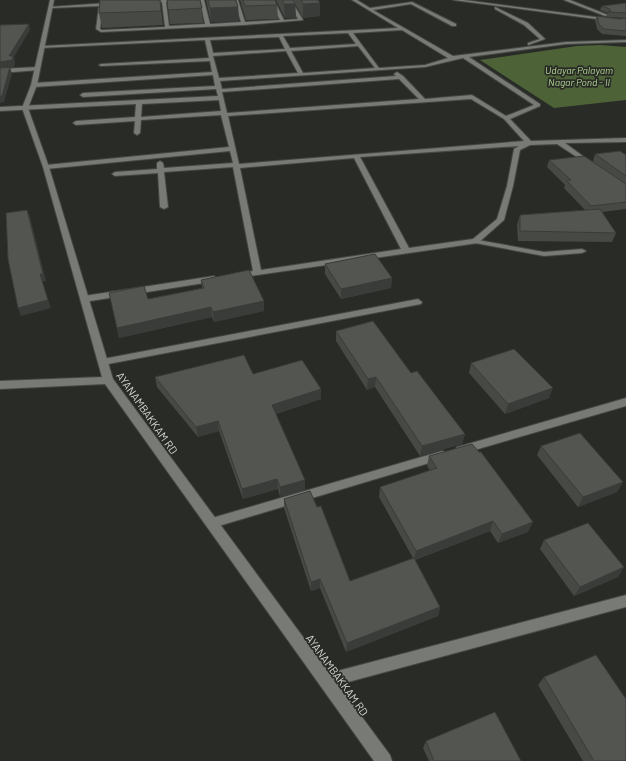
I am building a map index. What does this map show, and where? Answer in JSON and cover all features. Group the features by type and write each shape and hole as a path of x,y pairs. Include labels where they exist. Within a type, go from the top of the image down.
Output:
{"street":[{"path":"144,2 185,0"},
{"path":"202,0 208,26"},
{"path":"236,0 244,24"},
{"path":"272,0 283,21"},
{"path":"101,4 98,29 101,31 301,20 289,0"},
{"path":"354,0 452,58"},
{"path":"455,0 492,6 626,22"},
{"path":"480,0 526,24 543,39 516,50"},
{"path":"566,0 619,21"},
{"path":"164,1 167,28"},
{"path":"25,108 34,85 52,3 116,4"},
{"path":"370,9 412,3 454,25"},
{"path":"42,47 402,28"},
{"path":"350,31 378,69"},
{"path":"280,35 302,74"},
{"path":"207,39 233,149 257,273"},
{"path":"34,85 215,76 302,74 425,66 452,58 566,43 626,41"},
{"path":"101,66 360,46"},
{"path":"465,56 538,105 506,118"},
{"path":"392,68 423,100"},
{"path":"0,71 38,69"},
{"path":"83,95 219,92 401,78"},
{"path":"0,109 139,103 219,92"},
{"path":"76,123 472,97 506,118 529,143"},
{"path":"137,133 139,103"},
{"name":"AYANAMBAKKAM RD","path":"25,108 46,167 108,380 384,761"},
{"path":"115,174 557,141 626,140"},
{"path":"557,141 593,166"},
{"path":"475,241 500,220 510,186 517,149 529,143"},
{"path":"46,167 233,149"},
{"path":"159,155 164,207"},
{"path":"356,156 406,251"},
{"path":"84,299 475,241 544,254 582,251"},
{"path":"103,362 418,302"},
{"path":"0,385 108,380"},
{"path":"212,522 626,402"},
{"path":"326,681 626,601"}],"water":[{"name":"Udayar Palayam Nagar Pond - II","path":"601,45 626,47 626,100 554,108 480,60 577,46"}],"building":[{"path":"100,0 160,0 161,11 99,13"},
{"path":"167,0 200,0 202,8 168,10"},
{"path":"208,0 236,0 238,7 210,8"},
{"path":"243,0 275,0 277,5 245,6"},
{"path":"282,0 293,0 295,4 284,4"},
{"path":"301,0 318,0 320,3 303,4"},
{"path":"626,3 626,13 608,12 611,11 610,9 602,6"},
{"path":"597,16 620,19 626,18 626,31 604,29 599,24"},
{"path":"29,24 9,56 13,56 12,60 0,62 0,25"},
{"path":"10,67 2,96 0,96 0,68"},
{"path":"620,151 626,155 626,176 595,154"},
{"path":"584,156 626,184 626,202 591,206 567,181 571,180 549,160"},
{"path":"600,209 616,233 520,231 520,215"},
{"path":"27,210 43,274 40,274 48,300 18,308 8,259 6,213"},
{"path":"375,254 392,278 341,289 325,264"},
{"path":"249,270 264,301 213,312 211,307 117,328 109,293 144,286 148,299 204,288 201,280"},
{"path":"373,321 411,373 417,371 465,434 422,446 376,377 368,379 336,331"},
{"path":"514,349 553,388 508,404 471,363"},
{"path":"244,355 253,374 302,360 321,389 272,405 305,480 280,487 277,479 242,489 218,421 196,427 155,377"},
{"path":"580,433 623,482 583,497 541,446"},
{"path":"472,444 479,452 481,452 533,522 502,534 493,521 416,551 380,487 437,468 429,456"},
{"path":"310,491 317,507 321,506 350,581 414,558 440,607 347,643 320,579 311,582 284,499"},
{"path":"588,523 624,567 580,587 544,540"},
{"path":"596,655 626,699 626,761 594,761 544,677"},
{"path":"495,712 521,761 434,761 426,741"}]}
